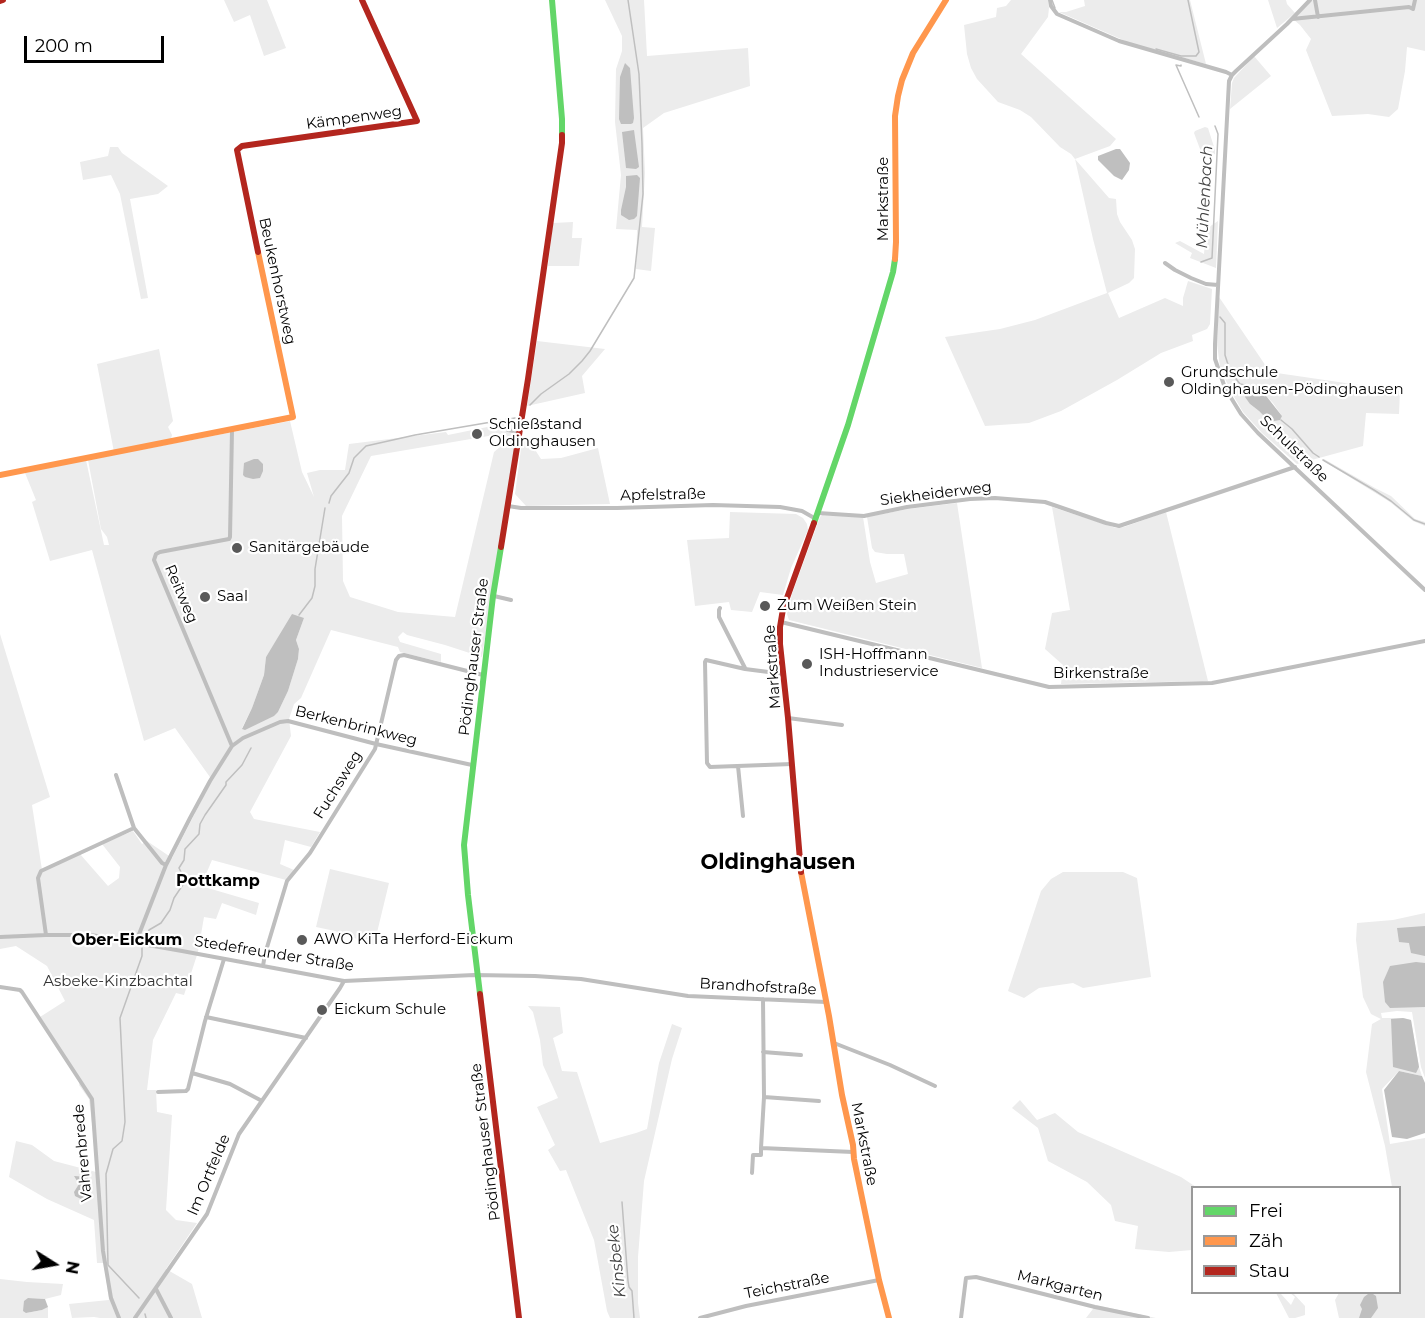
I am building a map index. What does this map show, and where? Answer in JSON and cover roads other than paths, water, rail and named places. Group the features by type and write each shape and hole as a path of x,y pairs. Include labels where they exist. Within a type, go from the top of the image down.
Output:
{"street":[{"name":"Kämpenweg","path":"237,150 242,146 417,121 362,0"},
{"name":"Pödinghauser Straße","path":"519,1318 464,856 472,765 493,596 520,432 562,133 552,0"},
{"name":"Markstraße","path":"889,1318 853,1152 801,869 780,622 848,425 893,272 896,258 895,116 902,80 913,53 946,0"},
{"path":"1050,0 1057,14 1119,41 1232,75 1310,0"},
{"path":"1315,0 1318,17"},
{"path":"1292,19 1409,7 1413,9 1415,0"},
{"name":"Schulstraße","path":"1232,75 1229,85 1215,344 1215,358 1225,388 1241,414 1258,433 1425,590"},
{"name":"Beukenhorstweg","path":"232,429 293,417 237,150"},
{"path":"1165,263 1191,278 1206,284 1218,285"},
{"path":"0,475 232,429"},
{"name":"Reitweg","path":"232,429 229,539 160,552 156,554 154,560 232,746"},
{"path":"508,430 520,432"},
{"name":"Siekheiderweg","path":"817,516 864,516 907,507 995,498 1045,502 1119,526 1296,467"},
{"name":"Apfelstraße","path":"508,507 629,508 713,505 780,507 817,516"},
{"path":"493,596 511,600"},
{"path":"720,608 719,617 746,669"},
{"name":"Birkenstraße","path":"780,622 1049,687 1212,683 1425,641"},
{"name":"Fuchsweg","path":"263,966 287,881 310,853 375,749 393,669 399,656 404,655 483,675"},
{"path":"784,674 706,660 707,763 708,766 792,764"},
{"path":"788,718 842,725"},
{"name":"Berkenbrinkweg","path":"136,942 166,865 190,818 232,746 258,731 284,722 472,765"},
{"path":"738,766 742,816"},
{"path":"116,775 134,828 166,865"},
{"path":"46,935 38,878 41,871 134,828"},
{"name":"Stedefreunder Straße","path":"0,938 91,935 344,981 534,976 581,979 688,996"},
{"path":"158,1092 188,1089 224,958"},
{"name":"Im Ortfelde","path":"135,1318 207,1214 237,1138 344,981"},
{"name":"Vahrenbrede","path":"0,987 17,989 22,992 92,1099 103,1251 111,1298 119,1318"},
{"name":"Brandhofstraße","path":"688,996 826,1002"},
{"path":"752,1173 753,1155 760,1155 761,1148 764,1097 763,999"},
{"path":"206,1017 306,1038"},
{"path":"834,1043 935,1086"},
{"path":"763,1052 801,1055"},
{"path":"192,1073 231,1084 262,1101"},
{"path":"764,1097 819,1101"},
{"path":"761,1148 853,1152"},
{"name":"Markgarten","path":"961,1318 966,1278 976,1277 1148,1318"},
{"name":"Teichstraße","path":"700,1318 746,1306 879,1280"},
{"path":"156,1289 171,1318"}],"waterway":[{"path":"530,405 582,361 634,278 643,194 642,144 639,74 628,0"},
{"path":"1052,0 1055,8"},
{"path":"1156,49 1181,56 1196,56 1199,52 1188,0"},
{"path":"1181,65 1176,65 1199,117"},
{"name":"Mühlenbach","path":"1201,262 1212,258 1218,134 1215,126"},
{"name":"Mühlenbach","path":"1220,317 1225,323 1225,355 1230,371 1240,384 1248,388"},
{"path":"329,503 331,496 349,473 354,458 366,446 515,418"},
{"name":"Mühlenbach","path":"1281,420 1319,457"},
{"name":"Mühlenbach","path":"1323,460 1391,501 1414,520 1425,524"},
{"path":"299,615 312,598 315,586 315,569 325,508"},
{"path":"145,938 149,930 161,923 184,883 179,868 184,860 185,849 199,834 200,824 205,815 226,782 242,765 251,748"},
{"path":"139,1298 108,1265 106,1174 113,1149 122,1141 125,1122 120,1018 142,956 142,948"},
{"name":"Kinsbeke","path":"622,1202 628,1281 632,1291 634,1318"},
{"path":"145,1314 146,1318"}],"place":[{"name":"Grundschule Oldinghausen-Pödinghausen","path":"1169,382"},
{"name":"Schießstand Oldinghausen","path":"477,434"},
{"name":"Sanitärgebäude","path":"237,548"},
{"name":"Saal","path":"205,597"},
{"name":"Zum Weißen Stein","path":"765,606"},
{"name":"ISH-Hoffmann Industrieservice","path":"807,664"},
{"name":"AWO KiTa Herford-Eickum","path":"302,940"},
{"name":"Eickum Schule","path":"322,1010"}],"district":[{"name":"Oldinghausen","path":"778,863"},
{"name":"Pottkamp","path":"218,881"},
{"name":"Ober-Eickum","path":"127,940"}],"park label":[{"name":"Asbeke-Kinzbachtal","path":"118,982"}]}
